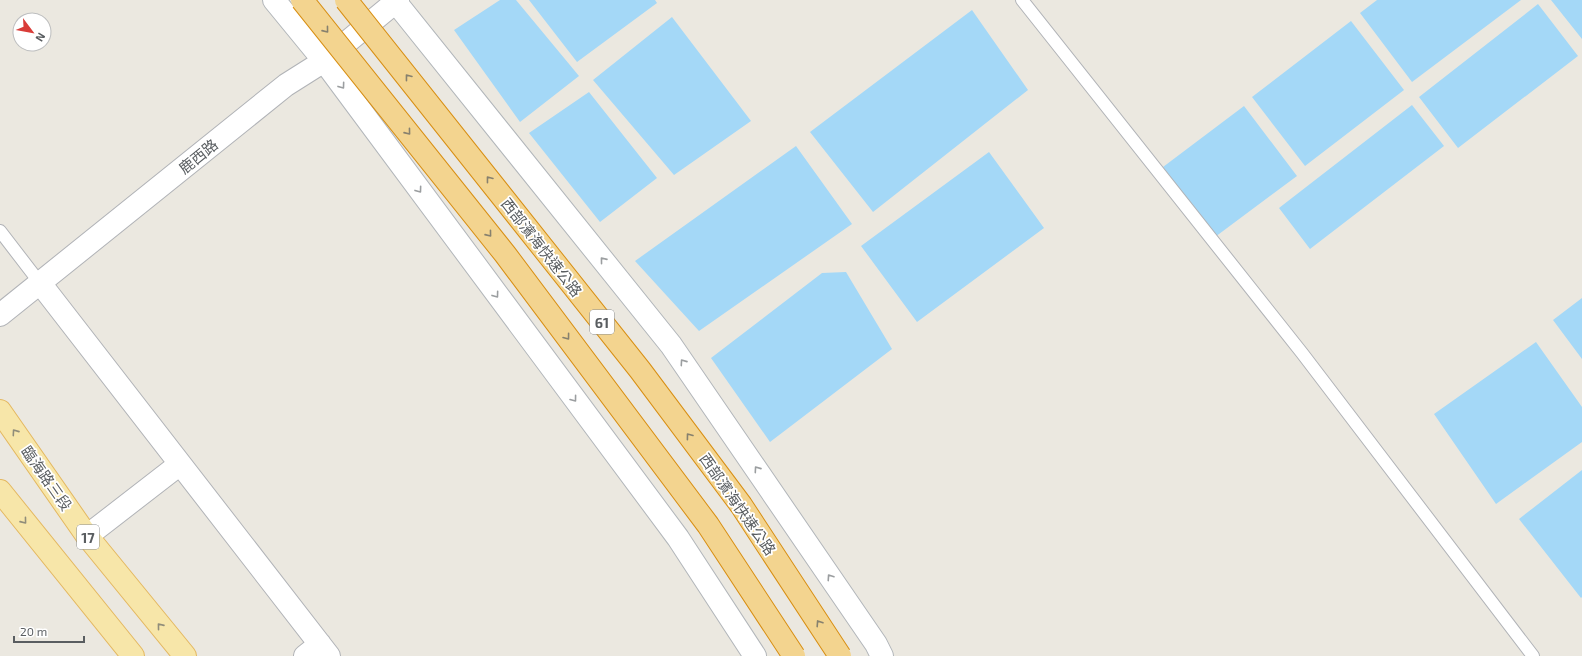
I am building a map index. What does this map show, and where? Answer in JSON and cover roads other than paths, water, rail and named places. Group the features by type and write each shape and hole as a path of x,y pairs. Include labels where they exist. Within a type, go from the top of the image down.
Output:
{"highway":[{"name":"61","path":"302,0 533,292 708,525 794,656"},
{"name":"西部濱海快速公路","path":"346,0 645,376 741,505 840,656"}],"main road":[{"name":"臨海路三段","path":"0,411 87,536 185,656"},
{"path":"0,490 133,656"}],"street":[{"path":"274,0 324,61 678,538 755,656"},
{"path":"396,1 671,345 876,644 882,656"},
{"name":"鹿西路","path":"0,315 286,86 324,61 396,1"},
{"path":"40,283 180,464 318,652"},
{"path":"87,536 180,464"}],"lane":[{"path":"1022,0 1302,353 1533,656"},
{"path":"0,231 40,283"}],"water":[{"path":"500,0 516,0 579,76 520,122 454,30"},
{"path":"529,0 655,0 657,3 577,62"},
{"path":"1377,0 1521,0 1412,82 1360,13"},
{"path":"1551,0 1582,0 1582,39"},
{"path":"1538,4 1578,56 1458,148 1419,97"},
{"path":"972,10 1028,90 873,212 810,132"},
{"path":"672,17 751,121 674,175 593,80"},
{"path":"1351,21 1404,90 1305,166 1252,97"},
{"path":"589,92 657,178 600,222 529,133"},
{"path":"1412,105 1444,146 1310,249 1279,208"},
{"path":"1244,106 1297,176 1215,237 1163,167"},
{"path":"796,146 852,224 699,331 635,261"},
{"path":"989,152 1044,228 917,322 861,246"},
{"path":"846,272 892,349 770,442 711,358 822,273"},
{"path":"1582,298 1582,359 1553,320"},
{"path":"1536,342 1582,407 1582,442 1496,504 1434,414"},
{"path":"1582,470 1582,597 1581,598 1519,519"}]}
